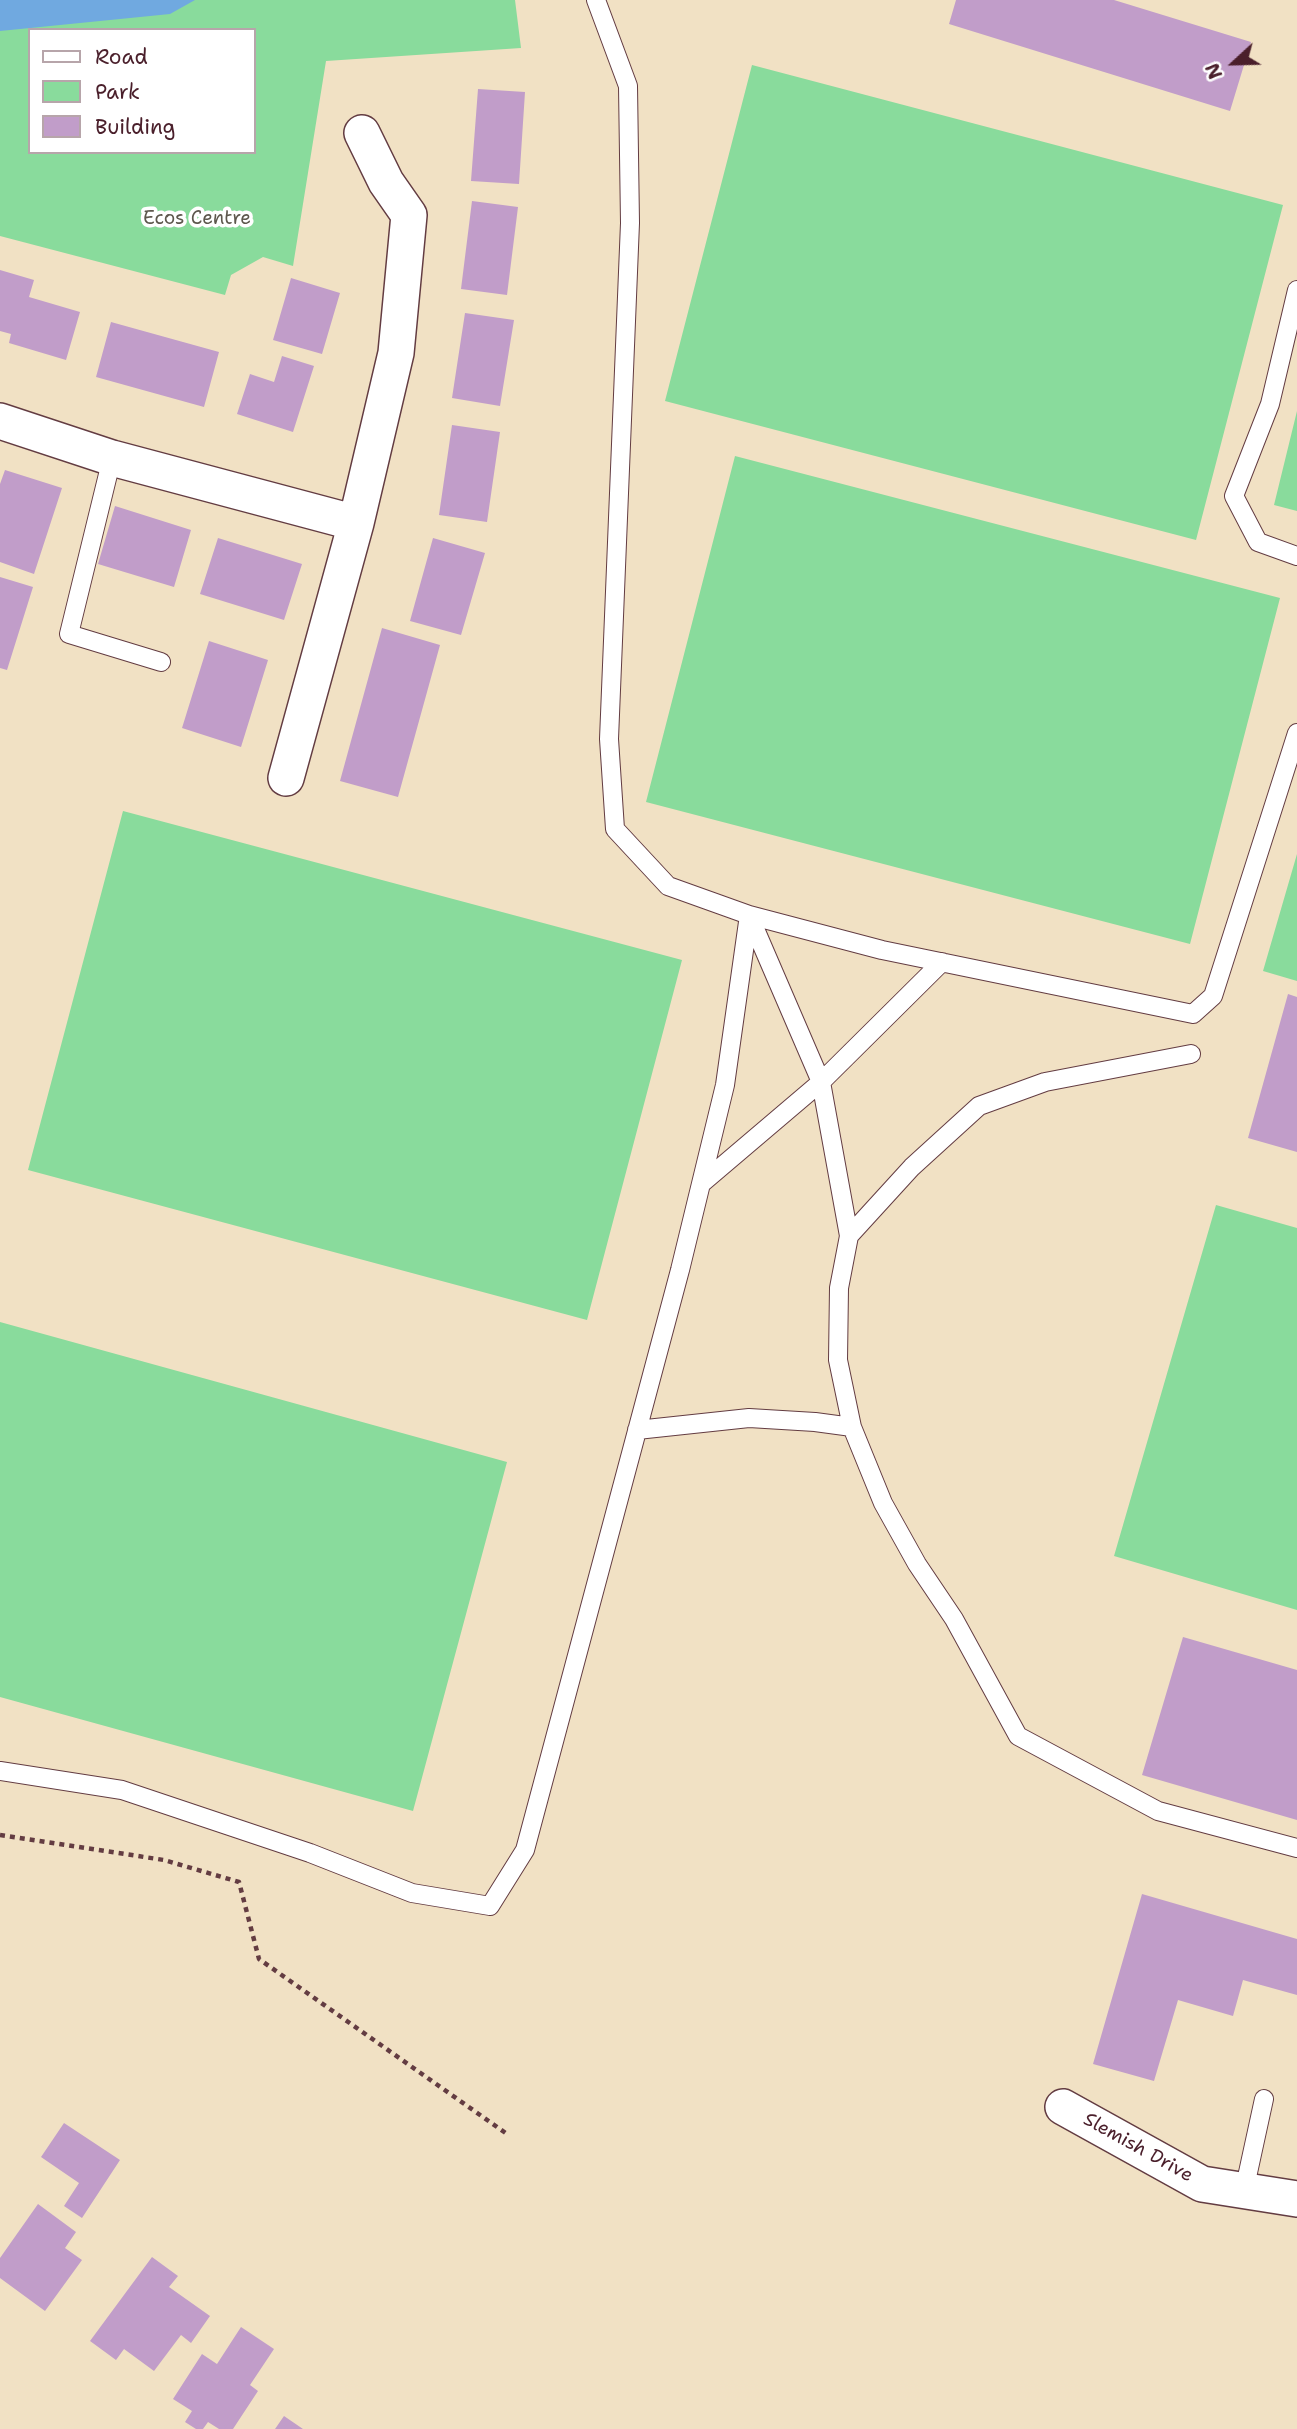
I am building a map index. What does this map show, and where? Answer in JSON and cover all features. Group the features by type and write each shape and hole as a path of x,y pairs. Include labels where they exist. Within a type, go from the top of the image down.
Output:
{"street":[{"path":"286,778 356,523 396,353 409,215 386,182 362,133"},
{"path":"0,421 112,458 356,523"},
{"name":"Slemish Drive","path":"1063,2107 1202,2184 1297,2199"}],"lane":[{"path":"596,0 628,86 630,223 609,739 615,829 668,886 749,915 882,950 1193,1014 1213,996 1297,733"},
{"path":"1297,290 1270,404 1234,496 1258,542 1297,556"},
{"path":"112,458 69,634 160,662"},
{"path":"749,915 821,1082 849,1236 839,1288 838,1360 852,1427 883,1503 917,1564 954,1619 1018,1735 1158,1811 1297,1848"},
{"path":"0,1771 122,1790 310,1853 412,1893 490,1906 525,1850 637,1430 725,1086 749,915"},
{"path":"701,1184 821,1082 942,962"},
{"path":"849,1236 912,1167 979,1106 1045,1082 1191,1054"},
{"path":"637,1430 749,1418 852,1427"},
{"path":"1244,2191 1264,2099"}],"path":[{"path":"0,1835 164,1860 239,1882 259,1959 507,2134"}],"green space":[{"name":"Ecos Centre","path":"0,0 515,0 521,48 326,61 293,266 263,257 231,275 225,295 0,236"},
{"path":"752,65 1283,205 1196,540 665,401"},
{"path":"1297,411 1297,511 1274,505"},
{"path":"735,456 1280,598 1190,944 646,802"},
{"path":"123,811 682,960 587,1320 28,1170"},
{"path":"1297,854 1297,981 1263,971"},
{"path":"1216,1205 1297,1228 1297,1610 1114,1556"},
{"path":"0,1322 507,1462 413,1811 0,1697"}],"water":[{"path":"0,0 195,0 170,14 0,31"}],"building":[{"path":"956,0 1114,0 1251,42 1230,111 949,24"},
{"path":"478,89 525,92 519,184 471,181"},
{"path":"472,201 518,207 507,295 461,289"},
{"path":"0,270 34,280 29,297 80,312 66,360 9,343 11,334 0,331"},
{"path":"291,278 340,293 322,354 273,340"},
{"path":"465,313 514,320 500,406 452,398"},
{"path":"111,322 219,352 204,407 96,377"},
{"path":"282,356 314,366 293,432 237,414 250,374 274,382"},
{"path":"452,425 500,432 487,522 439,515"},
{"path":"5,470 62,488 34,574 0,562 0,484"},
{"path":"115,506 191,530 174,587 98,564"},
{"path":"218,538 302,564 284,620 200,594"},
{"path":"433,538 485,553 461,635 410,621"},
{"path":"0,577 33,587 7,670 0,668"},
{"path":"382,628 440,645 398,797 340,781"},
{"path":"209,641 268,660 241,747 182,728"},
{"path":"1288,994 1297,997 1297,1152 1248,1138"},
{"path":"1183,1637 1297,1670 1297,1820 1142,1775"},
{"path":"1142,1894 1297,1939 1297,1995 1243,1980 1233,2016 1178,2000 1154,2081 1093,2064"},
{"path":"64,2123 120,2160 82,2218 64,2206 79,2183 41,2157"},
{"path":"38,2204 76,2232 65,2248 82,2260 45,2311 0,2278 0,2258"},
{"path":"152,2257 178,2276 169,2287 210,2316 191,2343 181,2335 154,2371 124,2349 116,2360 90,2341"},
{"path":"241,2327 274,2349 250,2385 258,2391 233,2429 219,2429 208,2422 203,2429 196,2429 185,2422 192,2411 173,2399 202,2354 217,2364"},
{"path":"284,2416 303,2429 275,2429"}]}
